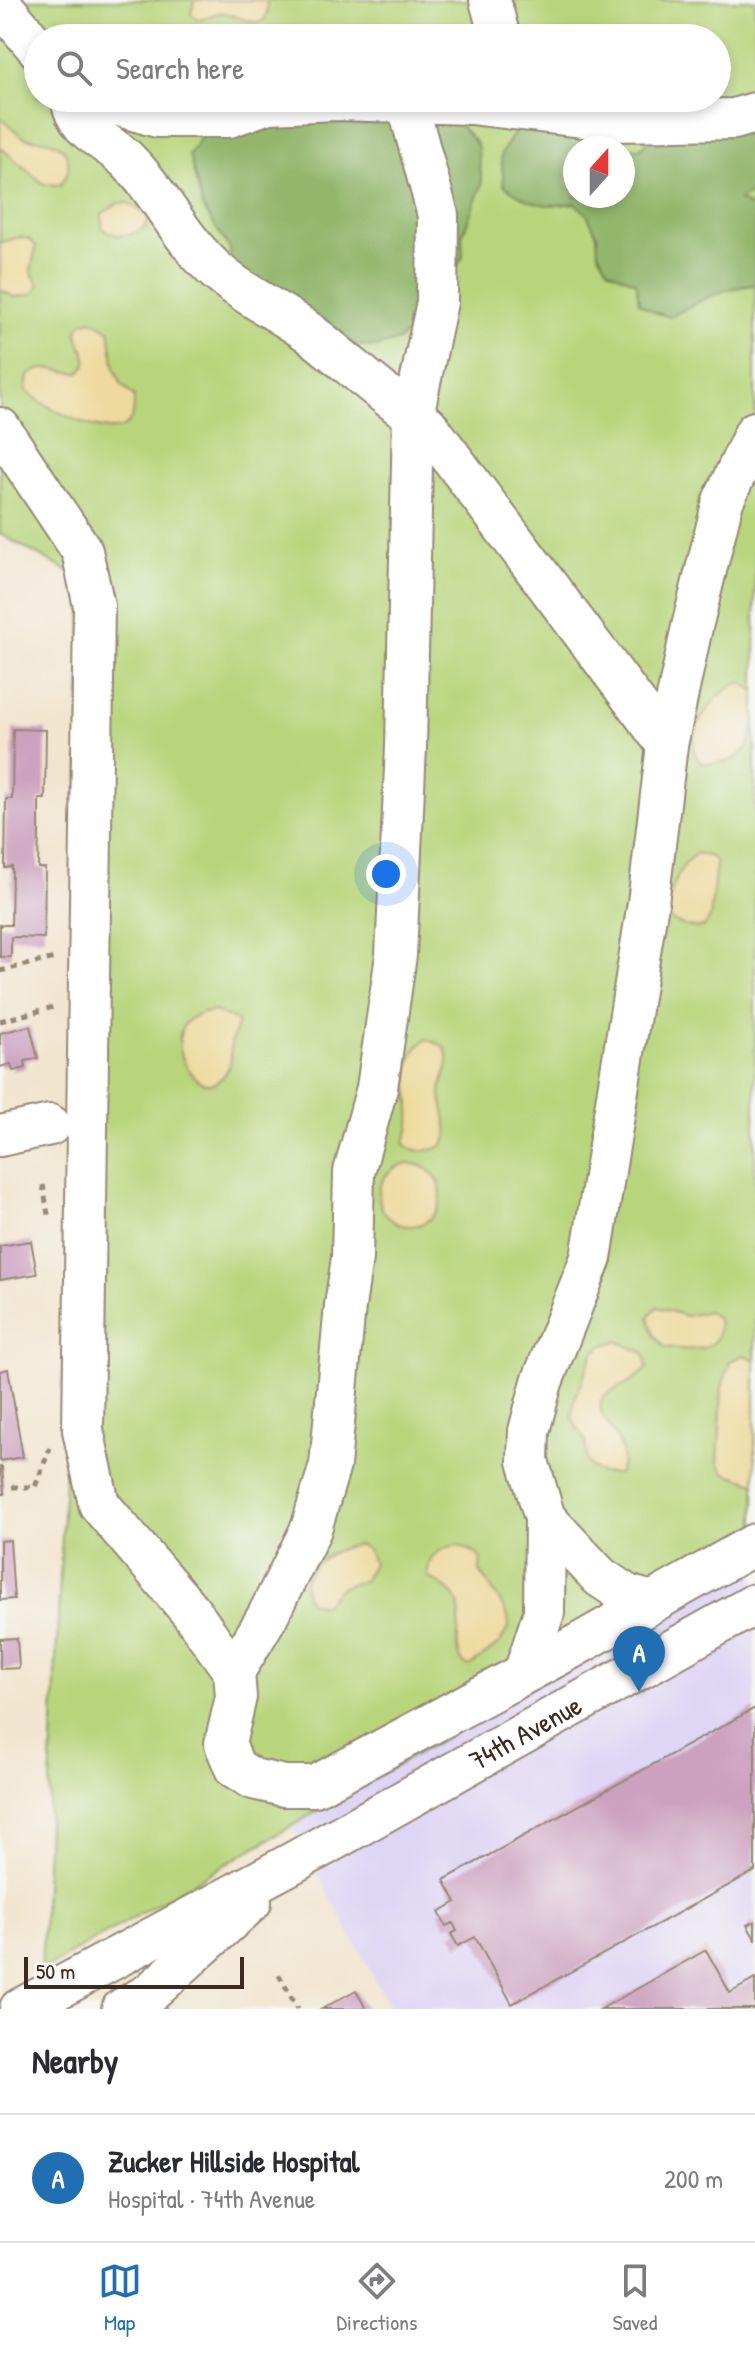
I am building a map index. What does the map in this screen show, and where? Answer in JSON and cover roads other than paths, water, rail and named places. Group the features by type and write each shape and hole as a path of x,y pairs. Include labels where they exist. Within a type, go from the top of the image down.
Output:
{"street":[{"path":"490,0 496,24"},
{"path":"0,3 24,32"},
{"path":"73,112 81,125 134,168 152,188 186,239 218,272 307,332 427,425 667,745"},
{"path":"141,112 158,117 229,117 243,112"},
{"path":"234,1672 267,1617 311,1529 330,1465 352,1258 354,1172 377,1088 396,955 406,747 413,416 437,302 438,215 410,112"},
{"path":"567,112 617,121 734,119 755,113"},
{"path":"0,428 82,551 94,606 83,1430 99,1504 191,1612 234,1672 236,1697 225,1744 235,1768 253,1779 284,1786 315,1786 755,1544"},
{"path":"524,1673 544,1612 545,1518 528,1461 529,1431 542,1382 591,1258 648,903 667,745 723,501 755,432"},
{"path":"0,1136 50,1125"},
{"path":"545,1518 600,1577 627,1595 652,1602"},
{"name":"74th Avenue","path":"20,2009 296,1861 755,1604"},
{"name":"74th Avenue","path":"122,2009 150,1993 296,1861"}],"place":[{"name":"Zucker Hillside Hospital","path":"639,1692"}]}
